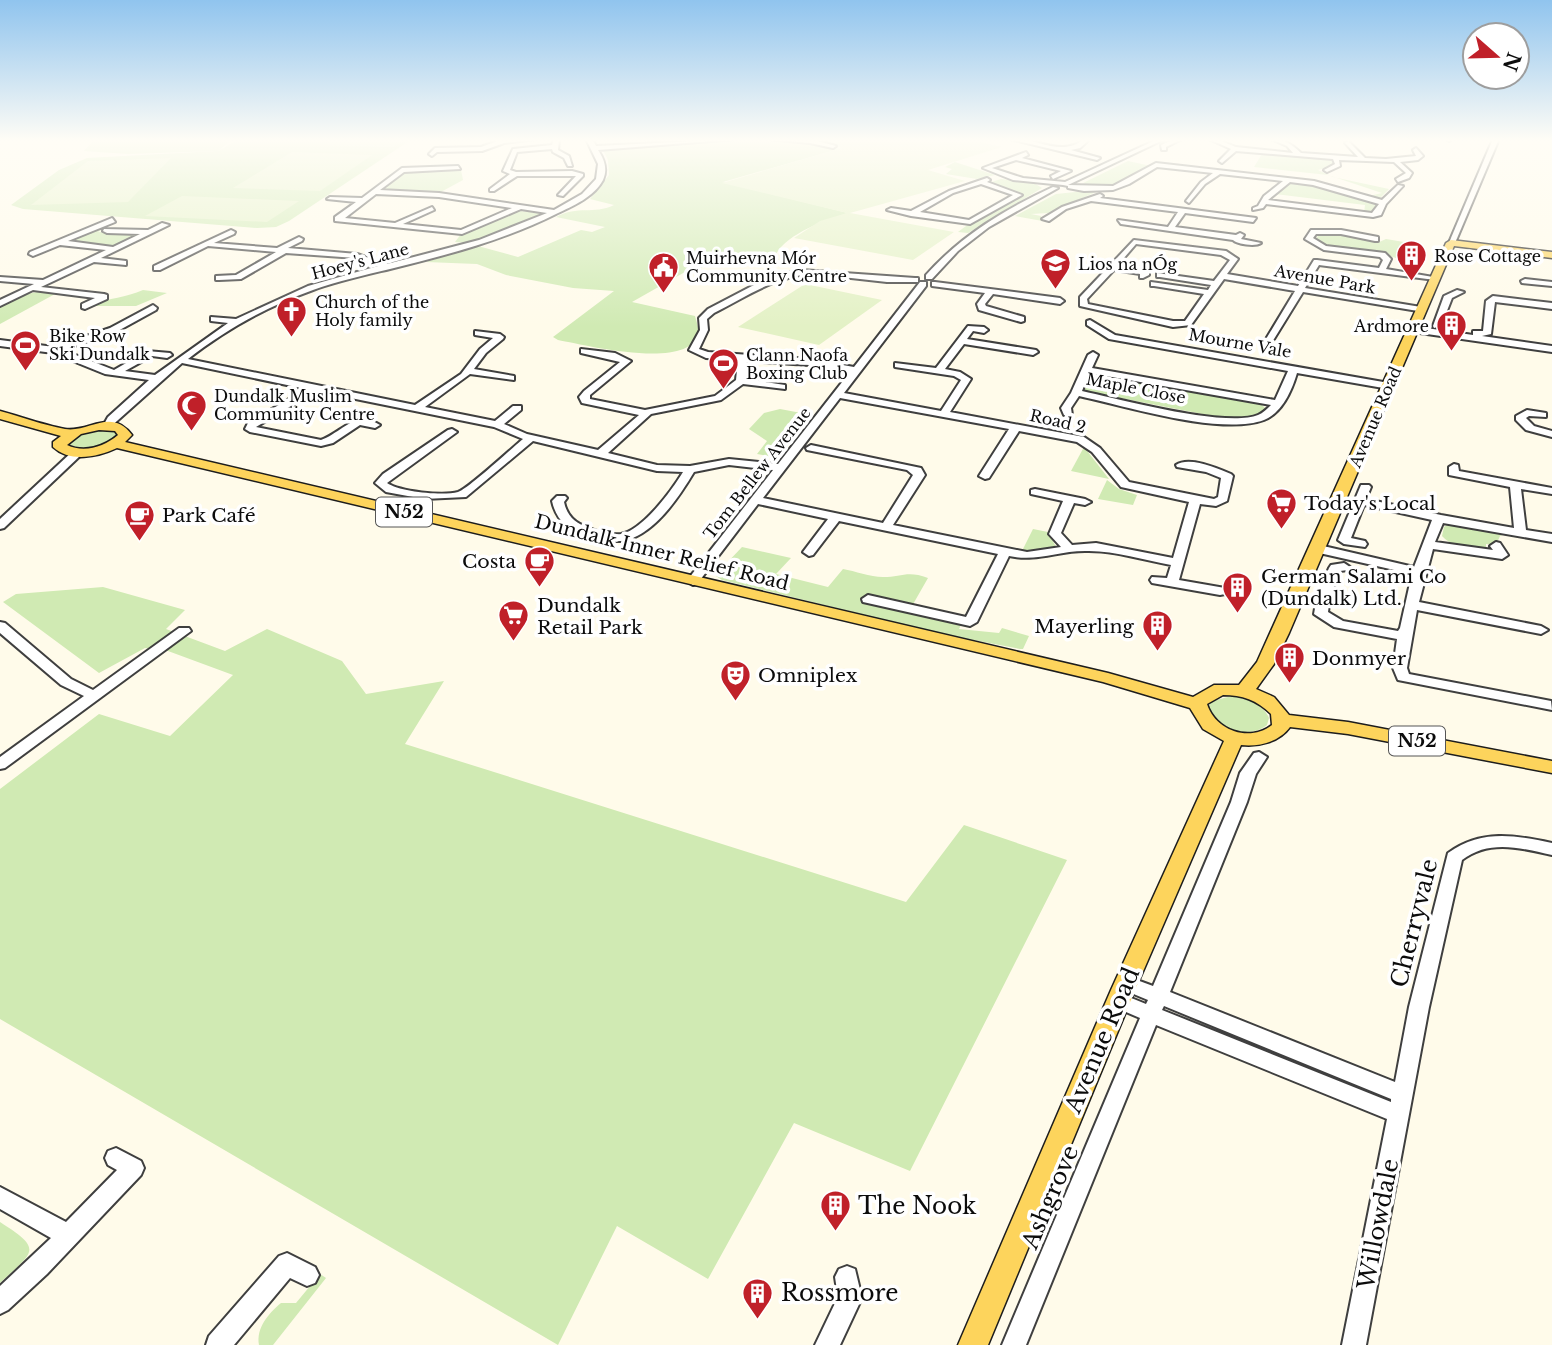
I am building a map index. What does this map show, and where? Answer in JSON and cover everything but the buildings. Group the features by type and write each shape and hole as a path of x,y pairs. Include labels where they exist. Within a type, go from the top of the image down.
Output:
{"main road":[{"path":"1451,243 1552,255"},
{"name":"Avenue Road","path":"1247,691 1248,684 1265,664 1319,549 1451,243"},
{"path":"0,415 69,434"},
{"path":"77,453 64,450 59,445 69,434 93,426 119,428 125,432 116,444"},
{"name":"N52","path":"77,453 116,444"},
{"name":"Dundalk Inner Relief Road","path":"116,444 1108,678 1198,704"},
{"path":"1220,689 1247,691 1275,706 1282,720 1276,733 1269,737 1235,737 1211,727 1203,719 1198,704 1202,697 1220,689"},
{"name":"N52","path":"1282,720 1348,727 1552,767"},
{"name":"Avenue Road","path":"973,1345 1122,992 1235,737"}],"street":[{"path":"360,202 338,219 462,232 519,207"},
{"path":"484,202 555,212"},
{"name":"Hoey's Lane","path":"108,426 112,419 155,379 181,360 239,322 284,298 326,283 478,245 523,228 573,202"},
{"path":"911,214 933,202"},
{"path":"891,210 973,222 1008,202"},
{"name":"Tom Bellew Avenue","path":"693,581 926,281 978,232 1025,202"},
{"path":"1036,214 1049,217 1085,202"},
{"path":"1112,202 1183,211 1254,214"},
{"path":"1237,239 1263,202 1373,215 1378,213 1383,204 1375,202"},
{"name":"Avenue Road","path":"1451,243 1469,202"},
{"path":"397,224 432,209"},
{"path":"1170,229 1183,211"},
{"path":"33,254 111,220"},
{"path":"1121,222 1257,243"},
{"path":"0,303 165,225"},
{"path":"107,230 149,233"},
{"path":"1375,239 1328,230 1314,232 1308,239 1317,246 1382,255 1387,259 1382,270"},
{"path":"157,268 231,232"},
{"path":"219,278 238,277 299,239"},
{"path":"1141,242 1230,255 1234,258 1192,321 1182,324 1084,306 1083,299 1112,267 1129,246 1141,242"},
{"path":"59,243 112,248"},
{"path":"211,244 348,255 363,257 388,267"},
{"path":"348,255 365,244"},
{"path":"91,259 123,262"},
{"name":"Avenue Park","path":"1301,289 1315,265 1324,261 1435,278"},
{"path":"1104,276 1138,281 1146,273 1112,267"},
{"path":"857,370 809,362 706,355 694,350 705,330 703,318 711,311 779,277 813,272 885,281 926,281 1060,301"},
{"path":"1160,275 1211,293"},
{"name":"Avenue Park","path":"1223,276 1421,310"},
{"path":"0,279 43,282"},
{"path":"312,280 326,283"},
{"path":"1530,280 1552,284"},
{"path":"1154,284 1217,284"},
{"path":"31,288 104,297 85,306"},
{"path":"1270,339 1301,289"},
{"path":"991,292 981,304 982,308 1021,318"},
{"path":"1429,293 1448,296 1460,292"},
{"path":"270,295 284,298"},
{"path":"1436,329 1448,296"},
{"path":"1476,333 1487,334 1490,301 1493,299 1552,306"},
{"path":"55,350 113,330 153,308"},
{"path":"214,319 239,322"},
{"name":"Mourne Vale","path":"1090,323 1112,337 1389,386"},
{"path":"939,371 971,328 984,330"},
{"path":"1413,329 1436,329 1552,349"},
{"path":"417,408 470,371 483,351 500,337 478,333"},
{"path":"962,341 1032,352"},
{"path":"0,343 55,350 115,373 155,379"},
{"path":"584,351 615,356 626,361 587,393 584,397 586,401 646,414 718,398 741,381 782,387"},
{"path":"115,373 150,353 167,355"},
{"path":"1086,370 1093,355"},
{"path":"741,381 743,358"},
{"path":"181,360 497,425 532,437 657,468 690,469 729,462 780,468"},
{"path":"898,365 957,374 966,379 943,415"},
{"path":"1277,403 1289,386 1294,368"},
{"name":"Maple Close","path":"1086,370 1277,403 1261,417 1234,421 1076,393 1086,370"},
{"path":"470,371 510,378"},
{"path":"315,387 252,425 250,429 321,443 329,442 358,422 376,425"},
{"path":"1068,413 1066,408 1076,393"},
{"name":"Road 2","path":"838,395 1080,439 1096,450 1125,485 1195,501 1216,503 1223,499 1227,476 1208,469 1181,465"},
{"path":"497,425 517,408"},
{"path":"1542,415 1527,413 1520,418 1530,428 1552,434"},
{"path":"601,453 646,414"},
{"path":"985,477 1016,427"},
{"path":"452,432 387,476 383,486 390,490 424,496 462,495 532,437"},
{"path":"811,448 823,455 917,470 919,475 885,528"},
{"path":"0,525 77,453"},
{"path":"1454,467 1453,473 1552,491"},
{"path":"561,498 558,501 559,507 572,527 610,538 631,536 681,486 690,469"},
{"path":"1515,485 1520,532"},
{"path":"1361,544 1345,540 1365,487"},
{"path":"1035,492 1085,502"},
{"path":"1069,548 1055,534 1070,499"},
{"path":"755,500 1005,552 1038,556 1069,548 1096,547 1178,563"},
{"path":"1172,583 1195,501"},
{"path":"1360,501 1441,519 1552,538"},
{"path":"809,552 835,518"},
{"path":"1441,519 1436,523 1419,572 1405,633 1400,668 1403,677 1551,706"},
{"path":"1428,544 1502,555 1496,546"},
{"path":"1319,549 1419,572"},
{"path":"868,599 970,622 1005,552"},
{"path":"1343,567 1335,568 1321,606 1321,614 1339,624 1389,634 1405,633"},
{"path":"1156,579 1220,591"},
{"path":"1412,605 1541,630"},
{"path":"0,626 66,681 95,696"},
{"path":"0,764 184,631"},
{"name":"Ashgrove","path":"1014,1345 1156,1006 1239,803 1248,773 1259,757"},
{"name":"Cherryvale","path":"1400,1103 1454,857 1464,847 1496,839 1552,849"},
{"path":"1122,992 1400,1103"},
{"name":"Willowdale","path":"1354,1345 1400,1103"},
{"path":"0,1302 39,1266 133,1168 116,1158"},
{"path":"0,1197 67,1235"},
{"path":"226,1343 287,1264 307,1275"},
{"path":"827,1345 850,1298 847,1277"}],"green space":[{"path":"15,202 318,202 276,227 257,228 23,209 11,205"},
{"path":"35,202 128,202 128,202 31,205"},
{"path":"171,202 298,202 267,222 145,216"},
{"path":"601,202 803,202 848,213 808,228 789,240 776,254 779,260 769,258 756,266 719,259 699,269 692,268 632,302 695,316 698,332 692,344 678,351 636,353 553,337 614,291 573,288 506,275 477,264 426,262 478,246 518,257 581,230 592,232 605,227 556,217 571,211 614,205"},
{"path":"800,202 890,202 850,213 954,232 913,260 794,238 820,221 847,213"},
{"path":"1009,202 1019,202 968,233 958,232"},
{"path":"1042,202 1074,202 1048,213 1031,214 1041,216 1041,220 1048,222 1015,216"},
{"path":"1339,202 1367,202 1377,205 1372,213 1364,213 1365,205"},
{"path":"519,211 543,213 469,243 455,242 461,234"},
{"path":"98,227 105,228 98,232 144,234 113,247 66,241"},
{"path":"1320,233 1336,233 1377,243 1386,239 1404,242 1399,259 1375,251 1320,245 1315,240"},
{"path":"805,284 882,300 819,345 738,327"},
{"path":"143,290 167,293 136,306 92,306 130,295"},
{"path":"37,292 55,294 0,324 0,307"},
{"path":"1095,374 1261,404 1266,409 1259,416 1223,418 1084,391 1088,376"},
{"path":"780,409 812,415 778,458 757,454 767,441 749,429 764,413"},
{"path":"97,428 117,431 118,436 93,448 66,446 73,435"},
{"path":"1084,447 1109,479 1071,471"},
{"path":"1107,480 1119,489 1137,495 1133,505 1098,499"},
{"path":"1449,523 1505,534 1500,536 1496,545 1462,547 1442,536 1444,527"},
{"path":"1033,529 1048,532 1056,547 1021,553"},
{"path":"742,547 791,558 776,574 828,587 843,569 878,577 910,574 928,578 912,606 964,619 959,629 999,633 1002,628 1029,636 1023,649 1020,649 947,635 722,580 716,576 716,570 724,566"},
{"path":"103,587 185,610 166,629 225,651 267,629 342,661 366,694 444,681 405,744 906,902 964,825 1067,860 910,1171 794,1123 708,1279 617,1226 558,1345 0,1019 0,789 99,714 170,736 233,675 168,651 145,648 99,673 3,602 16,594"},
{"path":"1232,696 1258,705 1269,718 1267,725 1251,732 1242,732 1217,722 1208,707 1212,701"},
{"path":"0,1222 23,1239 29,1251 21,1264 0,1283"},
{"path":"320,1274 326,1278 273,1345 259,1345 261,1327 272,1312 281,1303 296,1303"}],"place":[{"name":"Rose Cottage","path":"1411,283"},
{"name":"Lios na nÓg","path":"1055,291"},
{"name":"Muirhevna Mór Community Centre","path":"663,294"},
{"name":"Church of the Holy family","path":"292,338"},
{"name":"Ardmore","path":"1452,353"},
{"name":"Bike Row Ski Dundalk","path":"26,372"},
{"name":"Clann Naofa Boxing Club","path":"723,391"},
{"name":"Dundalk Muslim Community Centre","path":"191,432"},
{"name":"Today's Local","path":"1281,530"},
{"name":"Park Café","path":"139,542"},
{"name":"Costa","path":"539,588"},
{"name":"German Salami Co (Dundalk) Ltd.","path":"1238,614"},
{"name":"Dundalk Retail Park","path":"514,643"},
{"name":"Mayerling","path":"1157,653"},
{"name":"Donmyer","path":"1289,685"},
{"name":"Omniplex","path":"735,702"},
{"name":"The Nook","path":"835,1233"},
{"name":"Rossmore","path":"758,1320"}]}
